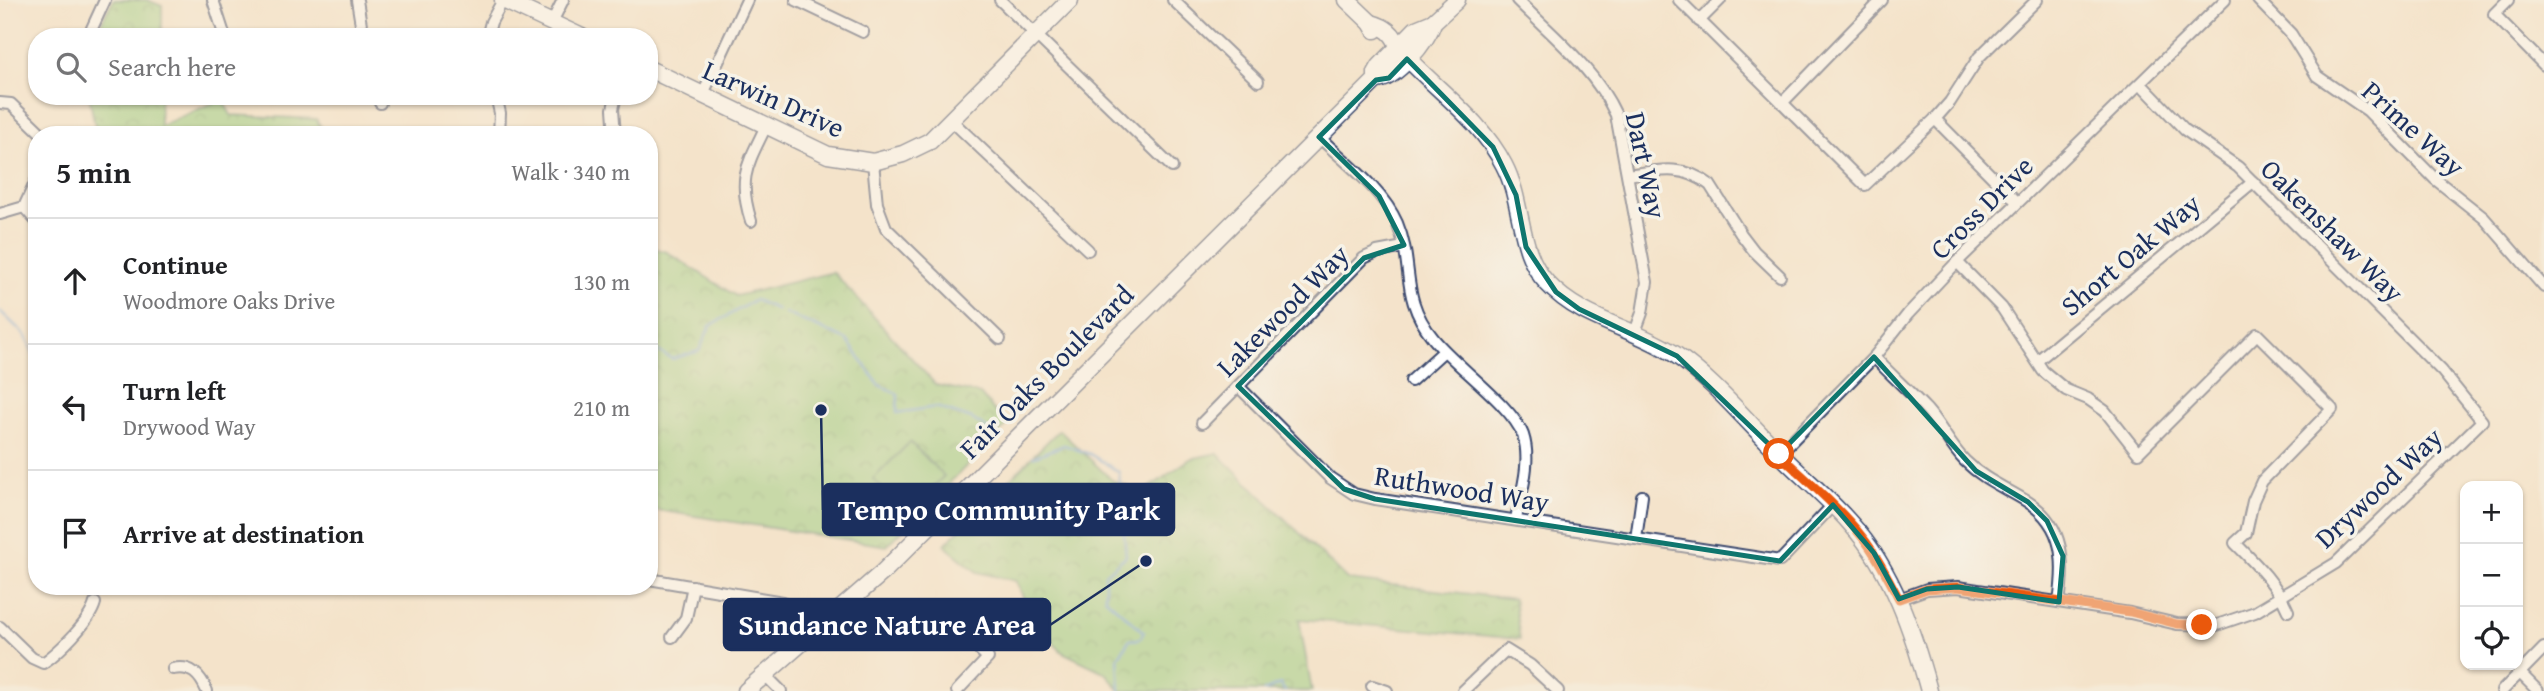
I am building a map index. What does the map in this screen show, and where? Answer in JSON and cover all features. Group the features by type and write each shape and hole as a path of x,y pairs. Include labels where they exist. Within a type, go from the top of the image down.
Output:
{"street":[{"path":"92,28 105,0"},
{"path":"213,0 222,28"},
{"path":"357,0 362,28"},
{"path":"489,28 503,0 564,28"},
{"path":"552,22 563,0"},
{"path":"703,94 747,0"},
{"path":"796,0 863,32"},
{"path":"1000,0 1172,167"},
{"name":"Larwin Drive","path":"658,73 828,155 873,162 904,154 930,141 1070,0"},
{"path":"1173,0 1258,81"},
{"path":"1347,0 1371,23 1388,46 1402,53 1471,120 1503,162 1516,195 1526,247 1536,270 1546,282 1579,309 1635,332 1667,349 1697,371 1833,505 1874,553 1899,599 1929,691"},
{"name":"Fair Oaks Boulevard","path":"746,691 883,572 1376,80 1389,78 1402,53 1426,40 1433,22 1457,0"},
{"name":"Dart Way","path":"1517,0 1587,69 1607,96 1616,116 1647,282 1635,332"},
{"path":"1679,0 1865,185 1950,102 1979,57 2037,0"},
{"path":"1699,20 1720,0"},
{"path":"1782,103 1882,0"},
{"name":"Cross Drive","path":"1779,454 1874,357 1908,314 1957,262 2225,0"},
{"name":"Prime Way","path":"2258,0 2291,34 2317,76 2368,111 2435,179 2484,218 2544,287"},
{"path":"2508,0 2494,14 2544,65"},
{"name":"Oakenshaw Way","path":"2141,84 2185,130 2225,157 2253,182 2442,370 2482,421"},
{"path":"0,103 11,104 34,126"},
{"path":"498,105 499,126"},
{"path":"614,105 614,126"},
{"path":"1935,118 2017,202"},
{"path":"952,121 1088,250"},
{"path":"751,221 745,200 744,177 766,126"},
{"path":"1319,137 1390,209 1398,224 1404,247 1408,283 1416,314 1444,351 1520,428 1526,450 1526,465 1516,519"},
{"path":"873,162 879,214 886,228 1000,339"},
{"path":"1628,175 1679,170 1705,181 1754,251 1780,276"},
{"name":"Short Oak Way","path":"2037,361 2253,182"},
{"path":"0,214 23,207 28,197"},
{"path":"23,207 28,212"},
{"name":"Lakewood Way","path":"1202,423 1364,258 1384,250 1404,247"},
{"path":"1957,262 2002,308 2052,380 2105,411 2138,453 2257,334 2332,409 2262,481 2253,501 2246,533 2235,543 2268,576 2281,594 2288,611"},
{"path":"1411,381 1444,351"},
{"path":"1874,357 1927,411 1960,456 2002,489 2028,502 2047,521 2059,542 2063,556 2060,602"},
{"name":"Ruthwood Way","path":"1238,386 1330,478 1354,494 1376,499 1780,561 1833,505"},
{"name":"Drywood Way","path":"1899,599 1927,589 1958,587 2130,612 2177,624 2217,625 2255,612 2336,563 2482,421"},
{"path":"1636,539 1642,496"},
{"path":"658,580 783,602 795,608 816,631"},
{"path":"672,637 686,618 693,586"},
{"path":"0,627 32,658 43,663 53,656 92,613 95,603"},
{"path":"947,631 962,634 988,658 957,691"},
{"path":"2502,691 2544,648"},
{"path":"1463,691 1506,650 1530,665 1559,691"},
{"path":"173,669 183,666 194,671 202,679 207,691"},
{"path":"2520,673 2538,691"},
{"path":"765,675 781,691"},
{"path":"1372,686 1387,691"}],"highlighted area":[{"path":"1407,59 1493,147 1516,195 1526,247 1556,292 1579,309 1677,356 1779,454 1874,357 1976,471 2028,502 2047,521 2063,556 2059,602 1958,587 1927,589 1899,599 1874,553 1833,505 1780,561 1375,499 1344,489 1238,386 1364,258 1404,245 1379,196 1319,137 1376,80 1389,78"}],"green space":[{"path":"113,0 147,0 162,6 162,28 99,28"},
{"path":"91,105 160,105 160,126 95,126"},
{"path":"208,105 225,105 231,115 316,119 320,126 160,126"},
{"path":"658,250 667,252 736,296 833,272 936,385 980,394 1007,425 887,546 658,510"},
{"path":"1059,430 1112,480 1142,493 1190,459 1217,453 1348,580 1514,599 1520,639 1299,619 1312,691 1120,691 1106,673 1062,652 1035,624 1016,581 977,572 944,545"},
{"path":"910,442 944,476 907,513 873,479"}],"waterway":[{"path":"658,351 672,359 699,351 710,326 755,300 778,310"},
{"path":"0,311 25,335 28,342"},
{"path":"785,313 847,340 879,385 898,394 897,413 936,407 972,419 997,435"},
{"path":"1033,457 1064,445 1090,454 1119,472 1126,556 1105,574 1105,598 1144,632 1140,639 1129,640 1118,658 1120,691"},
{"path":"1264,691 1280,684 1285,691"}],"place":[{"name":"Tempo Community Park","path":"821,410"},
{"name":"Sundance Nature Area","path":"1146,561"}],"route":[{"path":"1779,454 1851,523 1874,553 1899,599 1927,589 1958,587 2130,612 2177,624 2202,625"}]}
